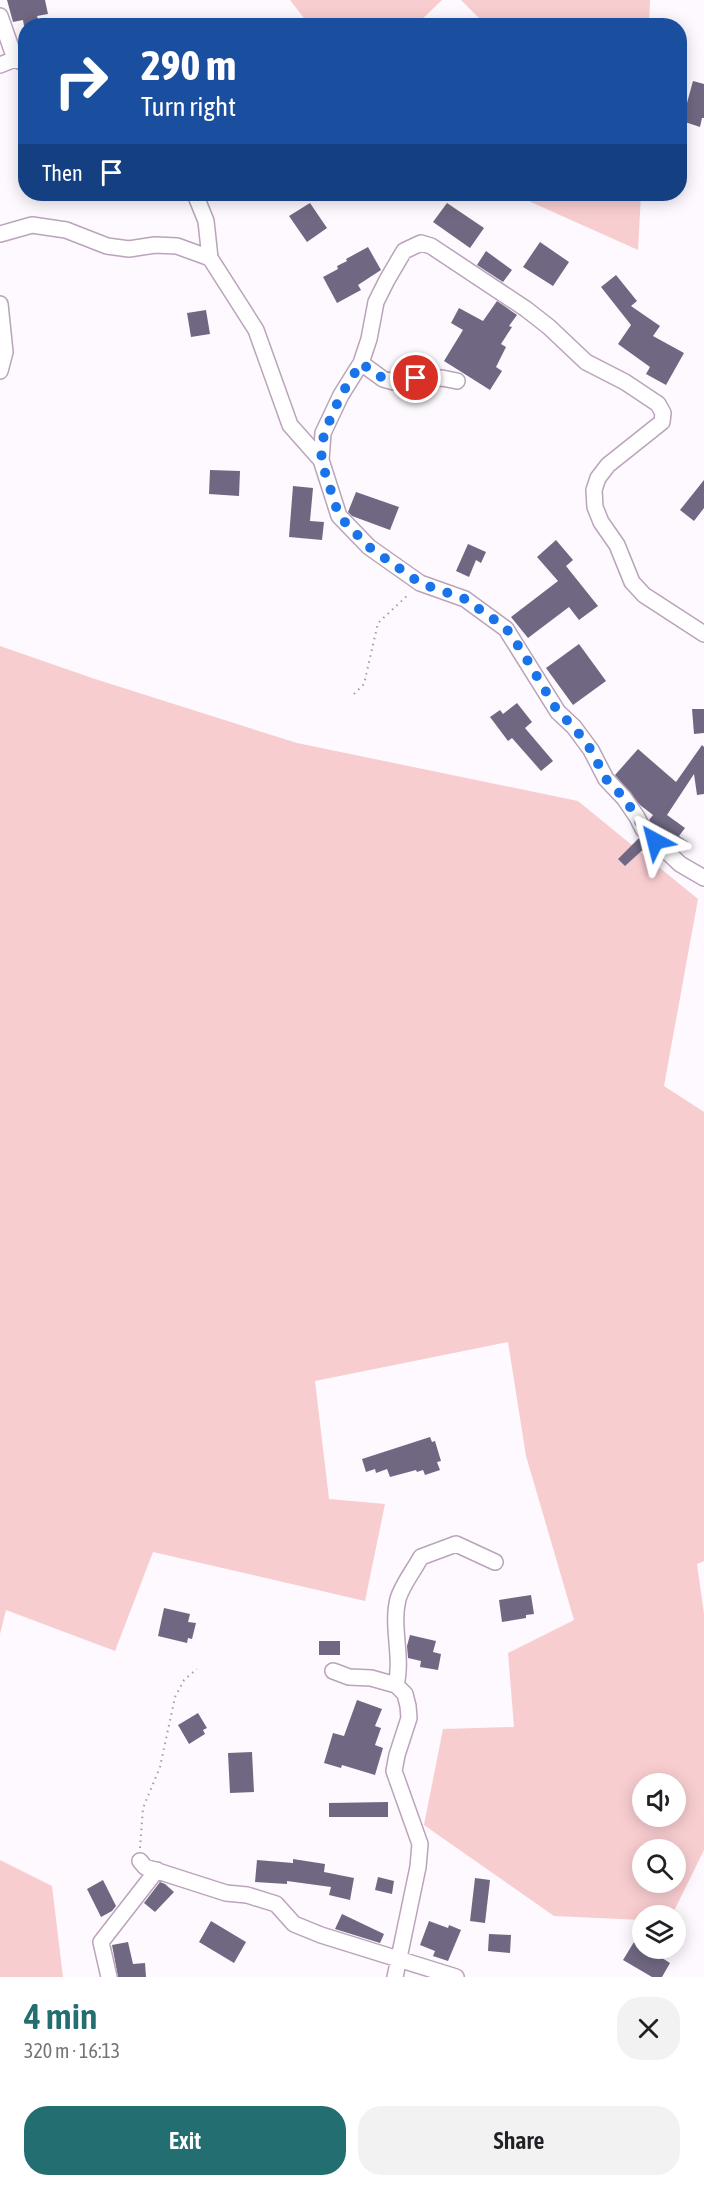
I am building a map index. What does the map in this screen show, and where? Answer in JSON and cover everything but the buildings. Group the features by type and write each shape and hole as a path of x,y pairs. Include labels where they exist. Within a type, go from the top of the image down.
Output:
{"street":[{"path":"0,16 18,56"},
{"path":"0,64 18,61"},
{"path":"198,201 206,221 210,258 256,330 290,424 321,460 339,516 369,547 420,583 465,599 506,628 558,712 574,727 591,750 606,779 624,798 643,830 680,864 704,878"},
{"path":"0,234 32,225 66,230 106,246 129,249 155,244 177,246 210,258"},
{"path":"321,460 324,433 341,395 361,363 369,339 376,302 387,280 404,250 421,243 431,246 526,309 586,362 625,382 658,404 663,412 662,422 608,465 598,478 594,490 595,507 601,522 617,545 632,582 644,595 704,633"},
{"path":"0,304 5,352 0,371"},
{"path":"361,363 383,379 394,382 416,378 442,378 456,381"},
{"path":"396,1685 399,1672 396,1625 399,1598 421,1557 456,1544 495,1562"},
{"path":"333,1671 349,1677 371,1678 396,1685 405,1694 409,1718 394,1771 420,1844 418,1867 395,1977"},
{"path":"141,1861 145,1867 226,1893 247,1895 276,1904 294,1924 321,1935 456,1977"},
{"path":"109,1977 101,1942 157,1870"}],"path":[{"path":"354,694 364,684 378,623 420,583"},
{"path":"141,1861 143,1808 160,1767 176,1697 184,1680 197,1669"}],"shaded area":[{"path":"290,0 442,0 423,18 304,18"},
{"path":"461,0 650,0 649,18 479,18"},
{"path":"529,201 641,201 638,250"},
{"path":"0,646 95,679 297,743 578,801 698,899 664,1086 704,1112 704,1561 697,1564 704,1614 704,1850 686,1887 686,1839 632,1839 632,1893 683,1893 677,1905 632,1905 632,1920 554,1916 424,1825 443,1729 514,1727 508,1653 574,1620 526,1456 508,1342 315,1381 329,1499 385,1504 365,1601 153,1552 115,1651 6,1610 0,1634"},
{"path":"0,1860 52,1886 63,1977 0,1977"}],"route":[{"path":"416,378 394,382 383,379 361,363 341,395 324,433 321,460 339,516 369,547 420,583 465,599 506,628 558,712 574,727 591,750 606,779 624,798 643,830 655,841"}]}
